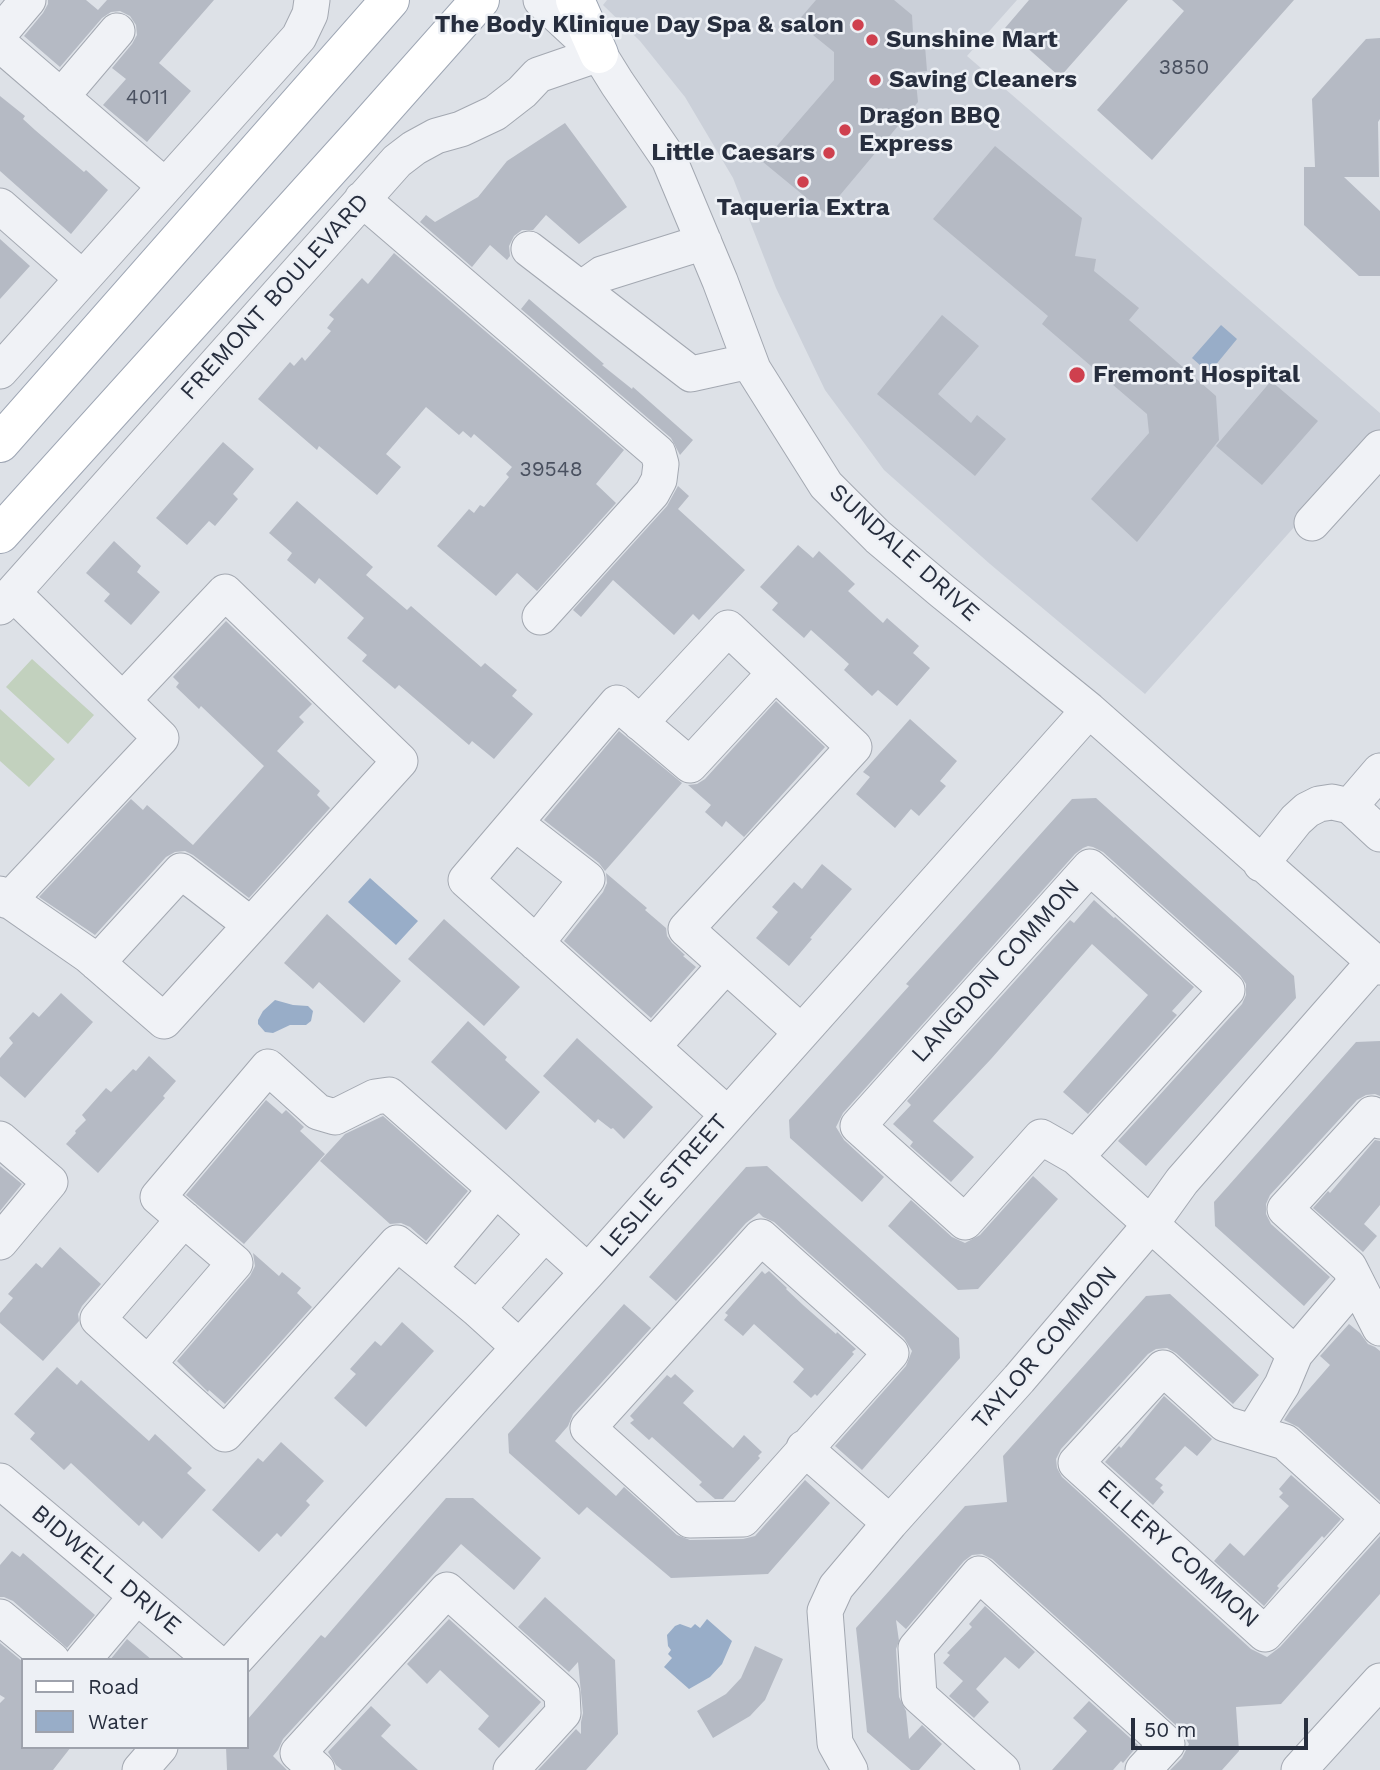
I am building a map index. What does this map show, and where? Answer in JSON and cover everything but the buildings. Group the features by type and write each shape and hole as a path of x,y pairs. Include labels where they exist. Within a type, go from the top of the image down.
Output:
{"main road":[{"path":"0,443 390,0"},
{"name":"FREMONT BOULEVARD","path":"0,534 480,0"},
{"path":"575,0 599,54"}],"street":[{"path":"0,33 28,0"},
{"path":"0,371 299,37 310,14 312,0"},
{"name":"SUNDALE DRIVE","path":"541,0 599,54 669,159 753,369 826,485 878,537 1089,710 1377,964"},
{"path":"61,97 117,31"},
{"path":"0,44 165,186"},
{"name":"FREMONT BOULEVARD","path":"7,600 397,161 436,136 461,129 495,113 522,92 538,75 599,54"},
{"path":"362,199 658,453 661,464 659,480 652,494 540,617"},
{"path":"0,206 82,278"},
{"path":"581,289 602,274 704,242"},
{"path":"529,249 691,374 750,361"},
{"path":"1312,523 1380,448"},
{"path":"7,600 123,700 161,738 4,897 88,955 164,1021 400,761 225,592 123,700"},
{"path":"640,723 728,628 855,747 685,929 801,1031"},
{"path":"727,1114 466,880 617,703 690,765 775,673"},
{"name":"LESLIE STREET","path":"237,1658 588,1272 1089,710"},
{"path":"1350,806 1380,771"},
{"path":"1261,863 1296,820 1319,804 1332,802 1350,806 1380,834"},
{"path":"515,823 587,879 536,943"},
{"name":"LANGDON COMMON","path":"1090,867 1227,990 1076,1157 1041,1137 965,1222 859,1126 1090,867"},
{"path":"97,963 181,872 251,925"},
{"name":"TAYLOR COMMON","path":"850,1770 835,1743 825,1611 836,1587 1152,1224 1182,1181 1377,964"},
{"path":"652,1047 726,965"},
{"path":"148,1364 234,1263 158,1197 268,1067 318,1112 335,1117 375,1097 388,1095 588,1272"},
{"path":"1380,1121 1372,1114 1285,1209 1349,1266 1380,1328"},
{"path":"0,1139 50,1182 0,1242"},
{"path":"1076,1157 1295,1354"},
{"path":"429,1269 496,1189"},
{"path":"184,1219 98,1319 225,1434 397,1242 519,1347"},
{"path":"477,1309 544,1234"},
{"path":"761,1237 891,1353 804,1448 743,1518 690,1520 588,1428 761,1237"},
{"path":"1253,1432 1282,1385 1295,1354 1356,1282"},
{"name":"ELLERY COMMON","path":"1163,1368 1225,1424 1253,1432 1285,1442 1369,1518 1265,1634 1076,1463 1163,1368"},
{"path":"804,1448 890,1524"},
{"name":"BIDWELL DRIVE","path":"0,1480 211,1658"},
{"path":"1002,1770 966,1758 919,1696 916,1648 979,1574 1167,1744 1143,1770"},
{"path":"317,1770 298,1753 447,1590 562,1693 563,1713 511,1770"},
{"path":"85,1658 137,1596"},
{"path":"0,1617 50,1658"},
{"path":"1299,1770 1380,1681"}],"shaded area":[{"name":"Fremont Hospital","path":"607,0 1017,0 967,56 1380,413 1380,431 1145,694 990,564 884,470 825,390 776,288 733,178 685,97 640,41 603,5"}],"green space":[{"path":"32,659 94,715 68,744 6,687"},
{"path":"0,709 55,759 29,787 0,761"}],"water":[{"path":"1221,325 1237,339 1209,373 1192,358"},
{"path":"370,878 418,921 396,945 348,902"},
{"path":"275,1000 308,1006 313,1011 311,1021 306,1025 290,1025 273,1033 265,1032 258,1020"},
{"path":"707,1619 732,1641 722,1664 710,1677 689,1689 664,1667 672,1658 668,1654 671,1650 667,1635 680,1624 691,1628 695,1624 700,1628"}],"place":[{"name":"The Body Klinique Day Spa & salon","path":"858,25"},
{"name":"Sunshine Mart","path":"872,40"},
{"name":"Saving Cleaners","path":"875,80"},
{"name":"Dragon BBQ Express","path":"845,130"},
{"name":"Little Caesars","path":"829,153"},
{"name":"Taqueria Extra","path":"803,182"},
{"name":"Fremont Hospital","path":"1077,375"}]}
